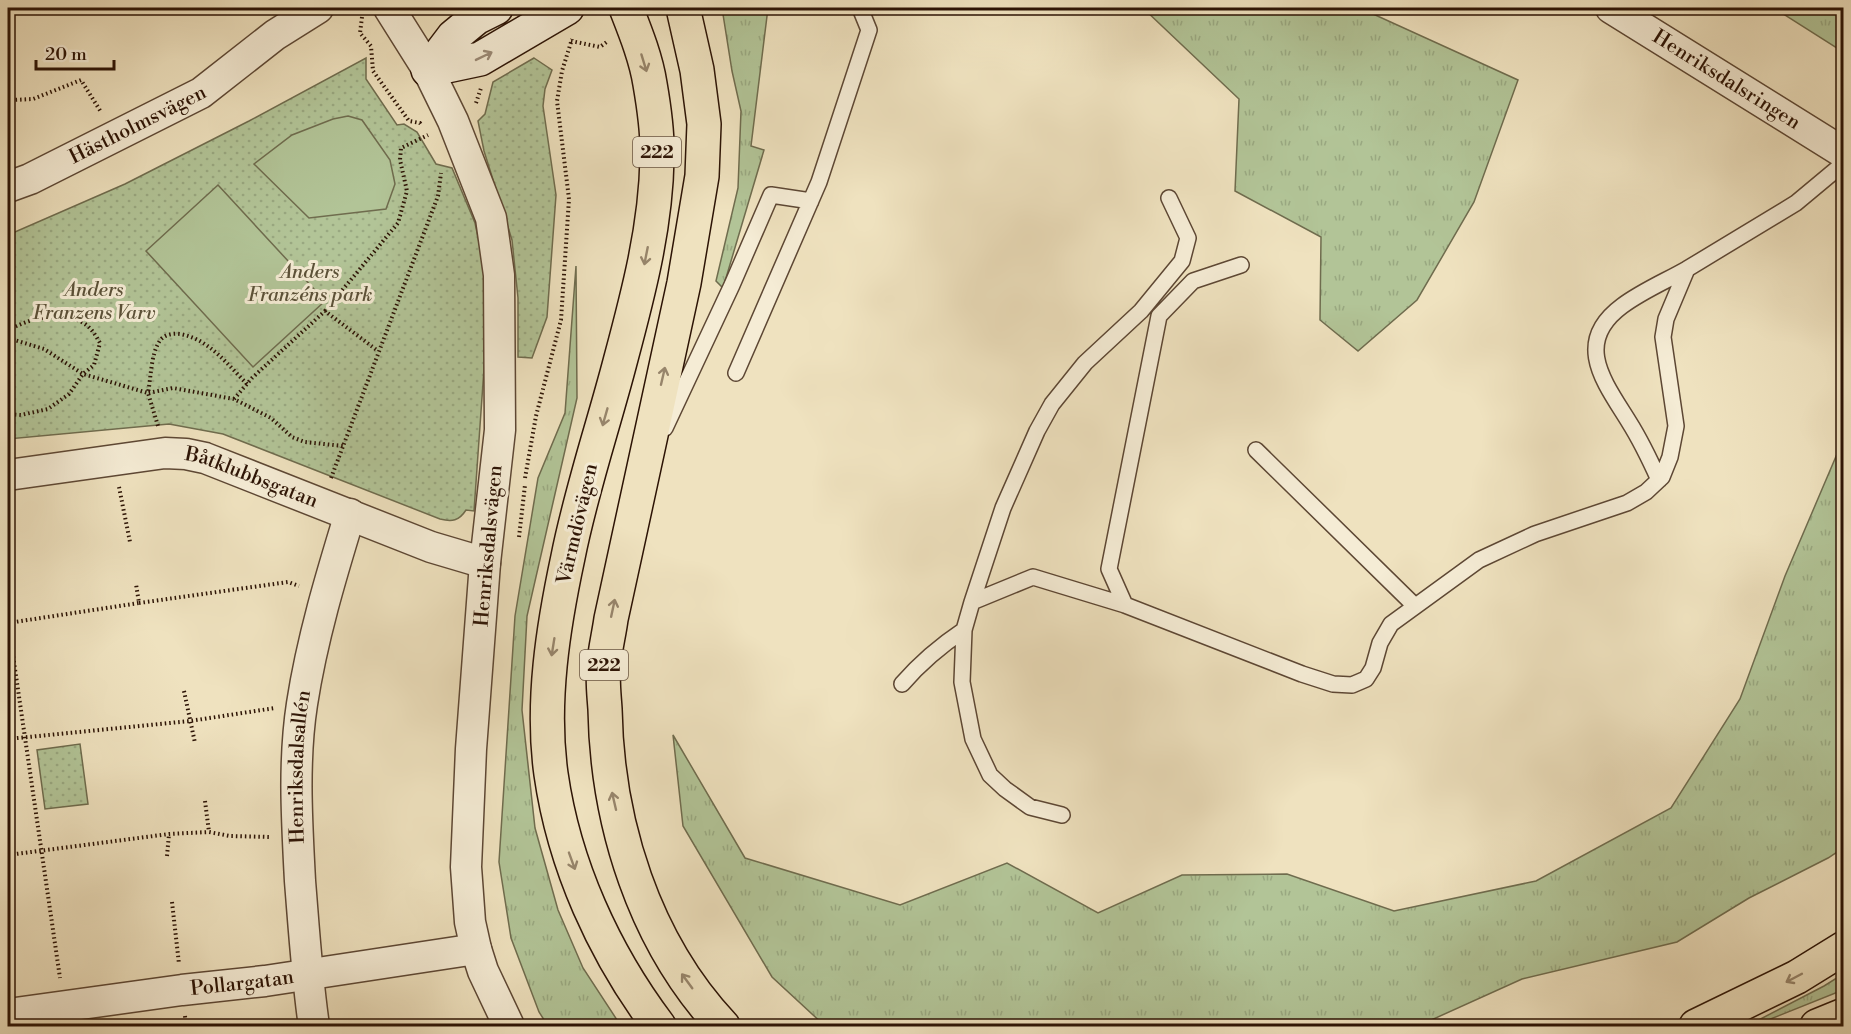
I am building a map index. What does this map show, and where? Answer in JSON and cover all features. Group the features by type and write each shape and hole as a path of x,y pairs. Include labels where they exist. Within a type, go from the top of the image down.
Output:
{"main road":[{"name":"Värmdövägen","path":"626,8 650,81 657,156 652,218 637,299 581,501 568,558 551,657 548,716 551,774 568,852 586,900 610,947 635,994 659,1026"},
{"name":"222","path":"683,8 697,70 704,124 702,176 684,283 639,482 603,664 605,739 611,789 635,878 654,924 681,973 723,1026"},
{"path":"684,283 700,266 711,230 718,164 716,103 696,8"},
{"path":"1696,1026 1797,977 1844,948"},
{"path":"1817,1026 1844,1015"}],"street":[{"name":"Hästholmsvägen","path":"8,187 30,179 201,93 275,36 318,8"},
{"path":"389,8 428,70"},
{"path":"428,70 453,37 476,18 496,8"},
{"path":"428,70 480,59 567,8"},
{"name":"Henriksdalsringen","path":"1611,8 1844,153"},
{"name":"Henriksdalsvägen","path":"428,70 440,128 491,218 499,275 500,430 486,563 471,749 466,867 470,922 476,949 483,971 509,1026"},
{"name":"Båtklubbsgatan","path":"8,475 165,453 186,454 205,458 431,547 486,563"},
{"name":"Henriksdalsallén","path":"314,1026 307,974 297,838 297,783 302,705 325,598 350,514"},
{"name":"Pollargatan","path":"8,1014 476,949"}],"lane":[{"path":"736,373 819,182 869,30 861,8"},
{"path":"1659,480 1648,453 1597,366 1595,348 1599,331 1622,306 1796,202 1844,163"},
{"path":"639,482 732,285 771,195 811,201"},
{"path":"1062,815 1030,807 990,775 973,739 962,682 964,630 1004,508 1037,431 1052,404 1085,363 1141,311 1182,261 1188,238 1170,198"},
{"path":"1125,605 1109,569 1160,316 1193,280 1240,265"},
{"path":"972,602 1033,577 1125,605 1302,674 1333,684 1352,686 1366,679 1370,673 1380,643 1390,624 1479,560 1535,534 1626,503 1646,492 1662,477 1670,458 1676,426 1663,337 1666,319 1687,269"},
{"path":"1256,450 1415,606"},
{"path":"902,684 927,657 964,630"}],"path":[{"path":"363,8 360,33 371,46 374,71 409,121 440,128"},
{"path":"516,548 534,426 561,320 569,199 557,101 574,24 567,8"},
{"path":"562,41 600,47"},
{"path":"8,96 13,100 33,99 81,80 95,101"},
{"path":"234,399 325,311 398,223 407,191 400,160 401,148 475,109 482,85"},
{"path":"432,142 440,128"},
{"path":"321,504 438,196 442,177 441,167"},
{"path":"325,311 379,352"},
{"path":"8,331 26,322 62,317 85,324 100,343 94,365 83,374 69,394 48,409 21,415 8,414"},
{"path":"165,453 148,393 156,348 160,339 176,333 195,337 205,343 247,384"},
{"path":"8,338 44,349 83,374 148,393 173,388 234,399 271,417 292,437 305,442 343,446"},
{"path":"115,461 130,542"},
{"path":"64,1006 8,622 288,582 325,598"},
{"path":"136,584 139,603"},
{"path":"184,691 195,743"},
{"path":"8,739 190,721 302,705"},
{"path":"205,801 209,832"},
{"path":"8,855 169,834 209,832 230,836 297,838"},
{"path":"167,856 169,834"},
{"path":"172,902 178,951"},
{"path":"186,1020 186,1026"}],"green space":[{"path":"722,8 768,8 751,146 764,150 723,288 716,281 738,188 741,111"},
{"path":"1143,8 1360,8 1518,80 1474,202 1417,300 1358,351 1320,320 1321,237 1235,191 1239,99"},
{"path":"1774,8 1843,8 1843,52"},
{"name":"Anders Franzéns park","path":"366,58 366,79 397,125 404,124 417,132 436,164 452,168 475,223 484,266 488,312 474,511 466,510 455,520 440,519 223,434 169,424 8,439 8,235 125,184"},
{"path":"534,58 552,70 545,89 543,106 556,195 547,317 532,358 518,357 518,298 512,240 484,151 478,121 485,114 493,82"},
{"path":"348,116 362,120 390,160 395,184 386,209 309,218 254,164 292,135 333,119"},
{"path":"218,185 325,301 253,367 146,251"},
{"path":"576,266 577,398 527,616 522,710 535,828 558,910 583,968 621,1026 548,1026 539,1012 511,938 499,862 515,616 538,478 565,413"},
{"path":"1843,440 1843,848 1749,898 1677,942 1522,979 1418,1026 825,1026 772,977 683,826 673,735 745,858 900,905 1007,863 1098,913 1182,875 1287,874 1394,911 1536,881 1671,808 1740,699 1785,576"},
{"path":"80,744 88,804 45,809 37,750"},
{"path":"1843,974 1843,990 1753,1026 1747,1026 1824,986"}],"park label":[{"name":"Anders Franzens Varv","path":"94,302"}]}
